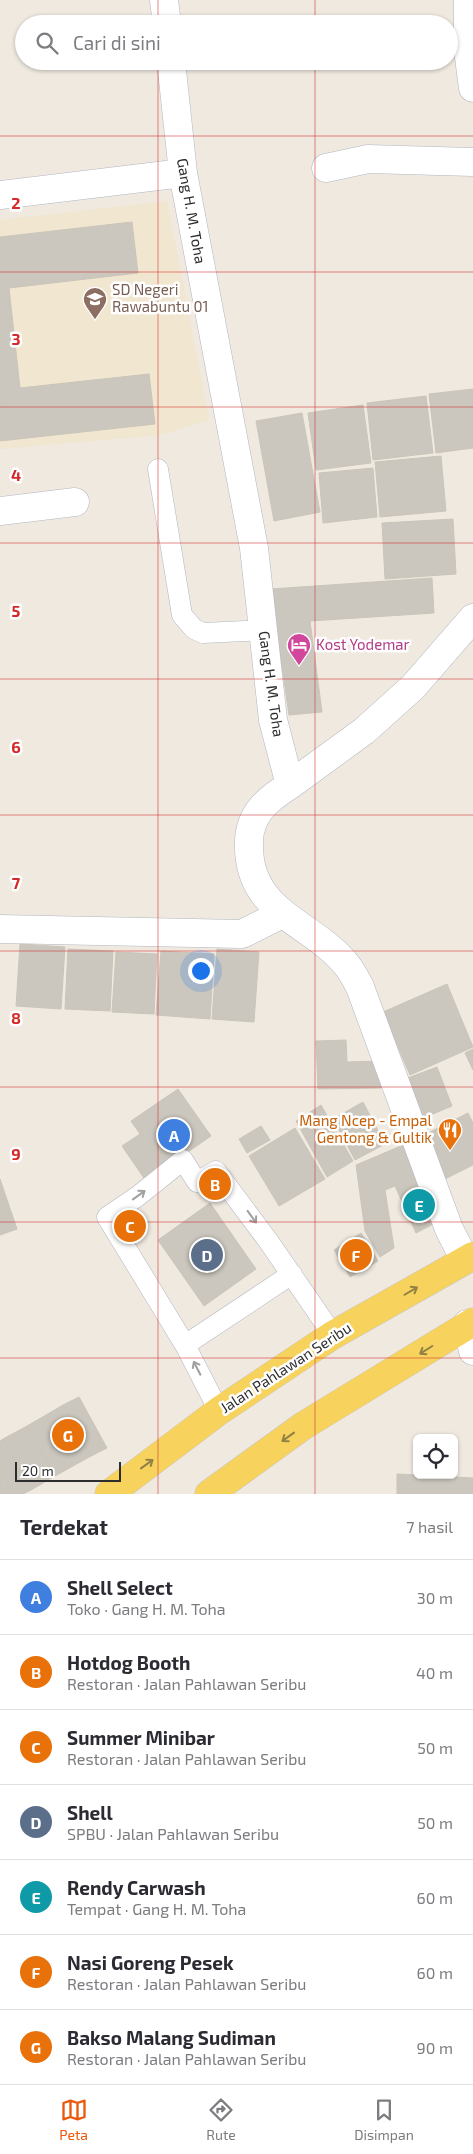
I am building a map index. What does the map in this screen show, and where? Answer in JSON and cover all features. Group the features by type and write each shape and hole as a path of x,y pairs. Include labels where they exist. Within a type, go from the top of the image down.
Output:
{"main road":[{"name":"Jalan Pahlawan Seribu","path":"109,1494 219,1412 333,1335 469,1258"},
{"path":"210,1494 233,1485 303,1426 470,1323"}],"street":[{"path":"164,0 166,15"},
{"path":"468,0 468,50 473,88"},
{"name":"Gang H. M. Toha","path":"172,70 183,173 254,548 273,720 290,785"},
{"path":"326,168 368,160 473,162"},
{"path":"0,195 183,173"},
{"path":"0,511 75,502"},
{"path":"469,1258 450,1229 360,987 342,961 282,914 252,877 248,856 249,837 255,815 269,798 364,731 413,687 473,618"},
{"path":"0,929 242,934 282,914"},
{"path":"470,1323 473,1351"}],"lane":[{"path":"158,469 182,614 187,622 204,633 264,630"},
{"path":"219,1412 185,1344 107,1217 138,1196 182,1160 197,1182 216,1171 292,1274 333,1335"},
{"path":"185,1344 292,1274"}],"shaded area":[{"name":"SD Negeri Rawabuntu 01","path":"167,201 209,420 161,435 0,449 0,220"}],"building":[{"path":"132,222 138,273 9,288 20,388 149,374 155,424 0,441 0,237"},
{"path":"473,389 473,448 436,453 429,394"},
{"path":"426,396 433,453 373,460 367,403"},
{"path":"363,405 371,463 316,470 308,413"},
{"path":"302,413 320,512 274,521 256,421"},
{"path":"441,456 446,511 380,517 375,462"},
{"path":"373,468 377,517 323,523 319,473"},
{"path":"453,519 456,574 385,579 382,523"},
{"name":"Kost Yodemar","path":"432,578 434,613 310,621 322,712 289,715 271,589"},
{"path":"20,944 65,947 61,1009 16,1006"},
{"path":"68,949 113,951 110,1011 65,1009"},
{"path":"217,949 259,952 254,1022 212,1019"},
{"path":"161,951 214,954 210,1019 156,1015"},
{"path":"116,952 157,954 154,1014 112,1012"},
{"path":"447,984 473,1047 410,1075 383,1012"},
{"path":"346,1040 347,1062 380,1061 381,1088 318,1089 316,1041"},
{"path":"473,1049 473,1070 465,1053"},
{"path":"437,1067 452,1106 421,1119 405,1079"},
{"path":"178,1089 211,1136 146,1181 122,1146 140,1134 131,1121"},
{"path":"363,1102 385,1144 355,1160 333,1119"},
{"path":"321,1105 353,1161 327,1177 296,1121"},
{"name":"Mang Ncep - Empal Gentong & Gultik","path":"468,1113 473,1123 473,1165 441,1181 420,1137"},
{"path":"261,1126 270,1140 247,1153 239,1139"},
{"path":"295,1128 325,1179 279,1206 249,1156"},
{"path":"408,1143 441,1220 416,1233 395,1186 385,1190 394,1248 380,1257 365,1231 356,1165"},
{"path":"0,1179 17,1229 0,1235"},
{"path":"205,1182 226,1186 214,1194"},
{"path":"210,1203 256,1269 204,1306 158,1240"},
{"path":"129,1210 145,1230 130,1241 115,1220"},
{"path":"361,1233 378,1261 350,1277 334,1250"},
{"path":"79,1397 107,1448 91,1456 63,1405"},
{"path":"63,1405 91,1456 73,1466 46,1415"},
{"path":"46,1415 73,1466 55,1476 27,1426"},
{"path":"27,1426 55,1476 31,1490 3,1439"},
{"path":"3,1439 31,1490 23,1494 13,1494 0,1470 0,1441"},
{"path":"0,1470 13,1494 0,1494"},
{"path":"397,1474 413,1475 413,1479 473,1478 473,1494 397,1494"}],"place":[{"name":"SD Negeri Rawabuntu 01","path":"95,320"},
{"name":"Kost Yodemar","path":"299,666"},
{"name":"Shell Select","path":"174,1135"},
{"name":"Mang Ncep - Empal Gentong & Gultik","path":"450,1151"},
{"name":"Hotdog Booth","path":"215,1184"},
{"name":"Rendy Carwash","path":"419,1205"},
{"name":"Summer Minibar","path":"130,1226"},
{"name":"Shell","path":"207,1255"},
{"name":"Nasi Goreng Pesek","path":"356,1255"},
{"name":"Bakso Malang Sudiman","path":"68,1435"}]}
